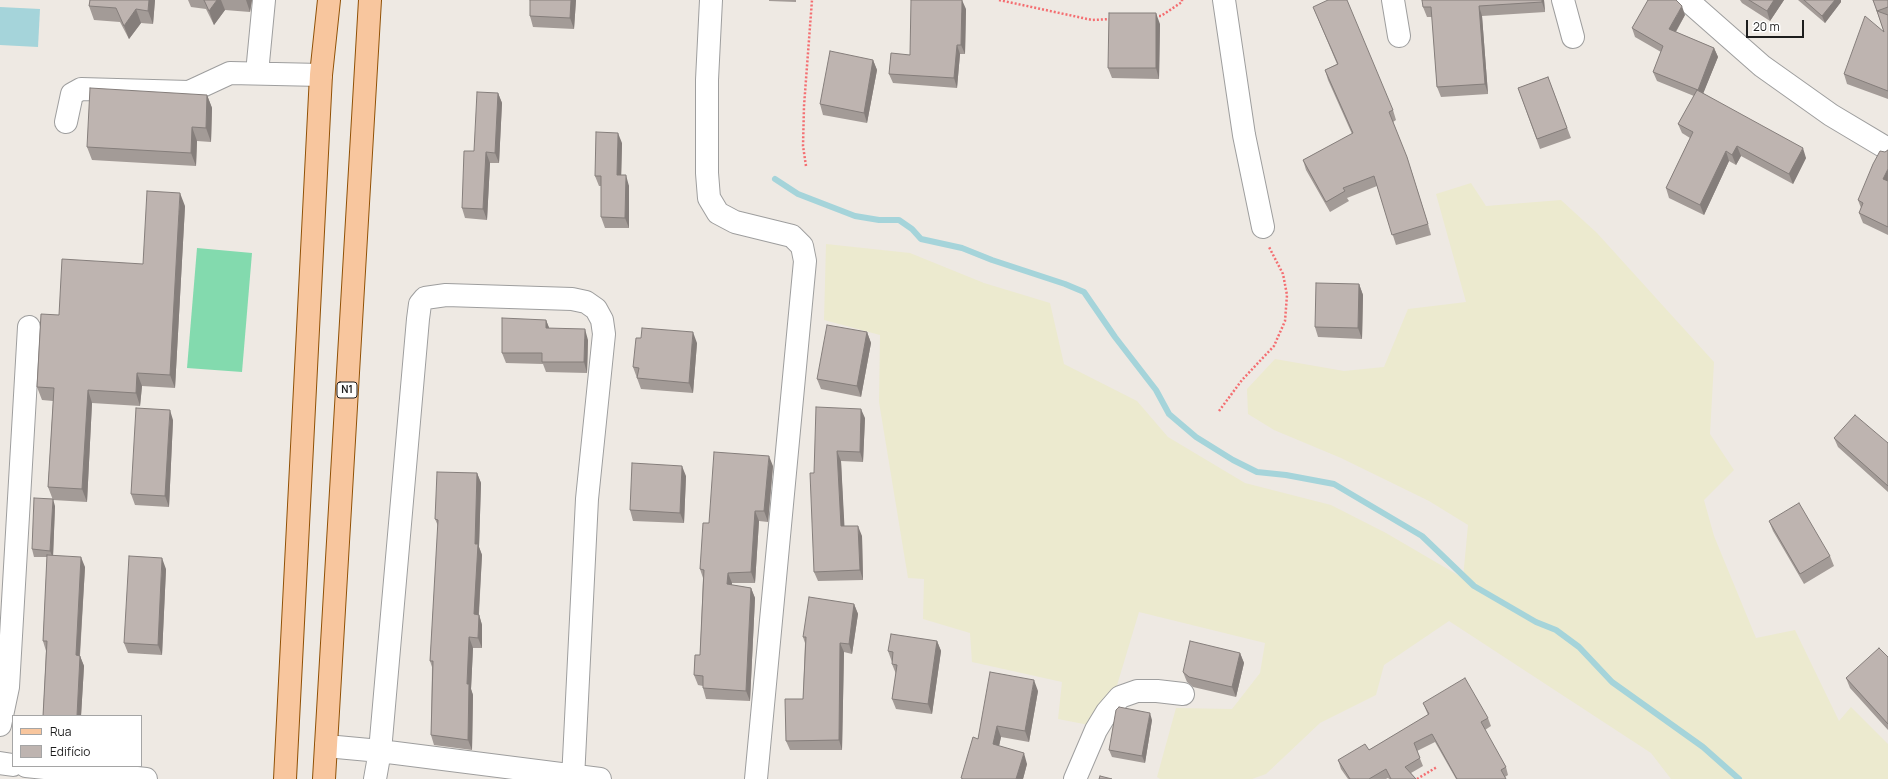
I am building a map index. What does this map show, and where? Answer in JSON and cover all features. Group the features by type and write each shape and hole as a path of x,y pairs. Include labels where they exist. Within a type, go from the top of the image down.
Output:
{"main road":[{"path":"285,779 321,75 329,0"},
{"name":"N1","path":"324,779 370,0"}],"street":[{"path":"257,73 264,0"},
{"path":"711,0 707,80 706,173 709,198 718,213 735,222 792,236 802,246 805,261 756,779"},
{"path":"1224,0 1244,135 1263,227"},
{"path":"1393,0 1399,36"},
{"path":"1563,0 1573,37"},
{"path":"1687,0 1762,66 1831,115 1888,148"},
{"path":"66,122 72,94 81,89 190,92 230,74 257,73 321,75"},
{"path":"375,779 380,751 420,304 425,298 436,295 572,299 586,302 596,309 602,320 604,334 588,499 573,777"},
{"path":"0,725 8,687 29,327"},
{"path":"0,540 16,555"},
{"path":"1075,779 1096,730 1107,712 1120,697 1137,691 1158,691 1183,694"},
{"path":"326,746 380,751 573,777 600,779"},
{"path":"0,763 12,765"},
{"path":"35,767 146,779"}],"path":[{"path":"806,166 803,146 804,106 812,0"},
{"path":"999,0 1092,20 1115,19"},
{"path":"1153,16 1161,16 1182,2 1182,0"},
{"path":"1219,411 1242,380 1274,346 1285,321 1287,295 1283,274 1270,250 1263,227"},
{"path":"1416,779 1437,767"}],"shaded area":[{"path":"1471,183 1486,206 1561,200 1597,233 1714,362 1710,434 1734,470 1704,500 1714,536 1756,638 1795,630 1839,721 1851,707 1888,744 1888,779 1671,779 1651,753 1449,621 1384,665 1376,695 1320,723 1266,774 1252,779 1160,779 1157,777 1176,708 1232,709 1260,673 1265,643 1139,612 1115,692 1094,726 1058,719 1062,682 972,662 970,633 923,619 924,579 908,578 879,402 880,335 824,320 826,244 910,253 984,283 1050,303 1064,364 1137,401 1168,437 1245,483 1331,505 1386,533 1463,578 1468,525 1429,501 1341,458 1274,430 1248,414 1247,389 1275,359 1344,371 1384,367 1408,309 1466,302 1436,194"}],"green space":[{"path":"197,248 252,253 242,372 187,368"}],"water":[{"path":"0,7 40,9 38,47 0,45"}],"building":[{"path":"90,0 149,0 148,11 136,9 124,26 116,8 89,6"},
{"path":"204,0 217,0 209,11"},
{"path":"530,0 571,0 570,18 530,16"},
{"path":"911,0 962,0 961,45 957,45 954,78 889,74 891,53 910,55"},
{"path":"1328,0 1347,0 1393,110 1389,112 1407,157 1428,224 1392,235 1374,176 1343,188 1345,191 1326,202 1303,160 1353,133 1325,70 1338,64 1313,7"},
{"path":"1422,0 1542,0 1542,2 1479,6 1485,84 1437,87 1431,7 1423,7"},
{"path":"1648,0 1676,0 1682,6 1669,29 1714,48 1698,90 1653,72 1663,46 1632,28"},
{"path":"1749,0 1774,0 1767,11"},
{"path":"1804,0 1835,0 1822,16"},
{"path":"1873,0 1888,0 1888,7 1877,11"},
{"path":"1877,11 1888,15 1888,91 1844,74 1865,16 1884,32"},
{"path":"1109,13 1156,13 1156,68 1108,68"},
{"path":"830,51 873,60 864,113 820,104"},
{"path":"1548,77 1567,128 1537,139 1518,88"},
{"path":"90,88 207,95 206,128 192,127 191,153 87,147"},
{"path":"1697,90 1803,148 1789,174 1737,146 1732,155 1726,151 1700,205 1666,188 1693,132 1678,124"},
{"path":"477,92 498,93 495,153 486,152 483,209 462,208 464,151 474,151"},
{"path":"596,132 618,133 617,175 626,175 625,218 601,217 601,176 595,176"},
{"path":"1888,150 1888,169 1883,179 1888,181 1888,227 1859,213 1863,203 1858,200 1880,151 1885,152"},
{"path":"147,191 180,193 170,375 137,373 136,393 88,390 82,489 48,487 54,388 37,387 41,314 59,315 62,259 143,264"},
{"path":"1316,283 1359,284 1358,328 1315,327"},
{"path":"502,318 546,320 546,328 585,329 584,362 542,362 542,353 502,353"},
{"path":"827,325 867,332 857,386 817,379"},
{"path":"642,328 693,332 689,383 637,378 639,368 633,367 636,338 641,338"},
{"path":"816,407 861,409 860,452 837,451 841,526 858,526 860,570 814,572 810,473 814,473"},
{"path":"136,408 170,410 165,496 131,494"},
{"path":"1855,415 1888,443 1888,486 1834,438"},
{"path":"714,452 769,456 764,511 755,511 751,572 728,573 727,584 751,588 746,691 703,688 703,676 694,675 695,655 700,655 704,570 700,569 703,523 709,523"},
{"path":"632,463 682,466 680,513 630,510"},
{"path":"437,472 477,473 475,544 478,544 474,614 479,615 478,638 469,637 467,684 469,684 468,740 431,735 433,661 430,661 438,520 435,519"},
{"path":"34,498 53,499 50,551 32,549"},
{"path":"1799,503 1830,556 1800,574 1769,521"},
{"path":"47,555 81,557 76,655 80,656 77,715 43,715 47,641 43,641"},
{"path":"129,556 162,558 158,645 124,643"},
{"path":"809,597 854,604 849,644 840,643 839,740 786,741 785,699 803,699 806,637 803,637"},
{"path":"891,634 937,641 928,704 892,699 897,665 892,664 893,652 888,651"},
{"path":"1190,641 1240,653 1232,687 1189,677 1183,672"},
{"path":"1879,648 1888,657 1888,724 1846,678"},
{"path":"990,672 1034,680 1025,731 997,726 993,744 1024,753 1016,779 963,779 961,778 973,737 978,739"},
{"path":"1465,678 1488,718 1481,722 1506,767 1501,770 1506,779 1457,779 1432,734 1414,743 1420,758 1405,767 1416,779 1391,779 1386,769 1369,779 1350,779 1338,760 1365,744 1369,750 1429,714 1423,703"},
{"path":"1119,707 1150,713 1142,756 1109,750 1116,710"},
{"path":"1100,776 1112,779 1099,779"}],"waterway":[{"path":"775,179 798,194 855,216 879,220 899,220 912,229 921,239 962,248 1084,292 1115,337 1156,390 1169,414 1196,437 1233,460 1257,472 1286,475 1334,484 1422,536 1474,586 1536,622 1556,630 1579,647 1612,682 1703,747 1739,779"}]}
